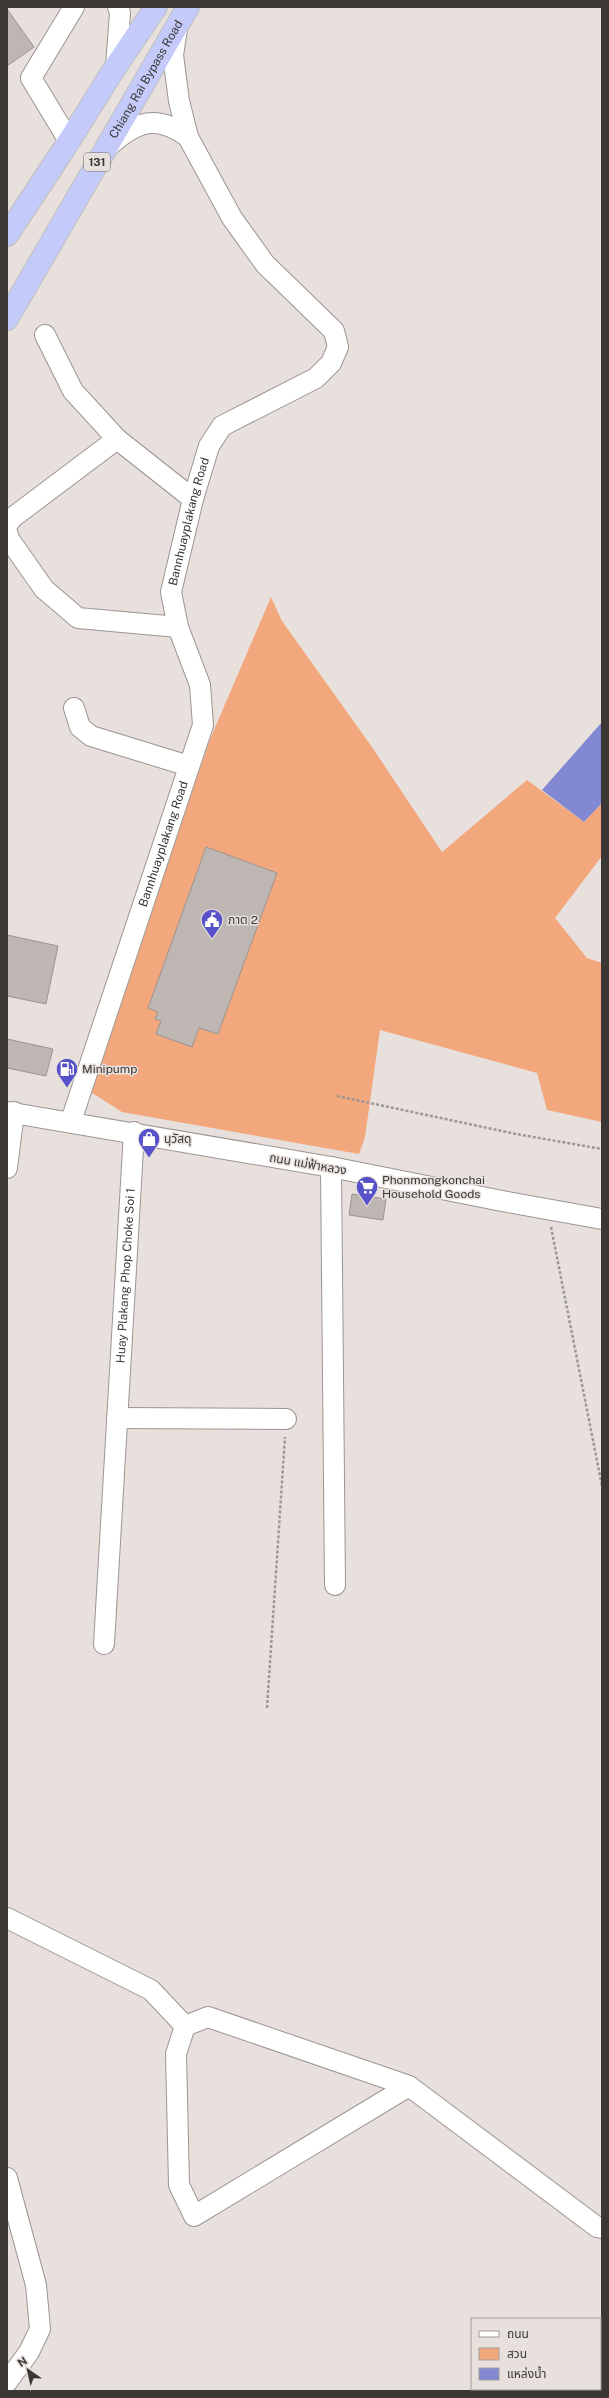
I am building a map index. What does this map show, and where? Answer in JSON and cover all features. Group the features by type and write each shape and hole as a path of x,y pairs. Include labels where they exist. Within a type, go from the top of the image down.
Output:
{"highway":[{"path":"7,235 116,66 156,7"},
{"name":"Chiang Rai Bypass Road","path":"7,319 36,271 102,152 188,7"}],"street":[{"path":"69,141 31,78 74,7"},
{"path":"116,66 120,13 118,7"},
{"name":"Bannhuayplakang Road","path":"71,1121 203,725 200,685 178,627 171,592 193,499 209,446 222,426 316,378 331,363 338,347 334,331 265,264 232,218 188,137 179,101 173,55 177,26"},
{"name":"Bannhuayplakang Road","path":"102,152 128,129 147,123 174,127 188,137"},
{"path":"45,335 72,391 117,439 193,499"},
{"path":"7,525 12,518 117,439"},
{"path":"7,532 9,538 44,589 78,618 178,627"},
{"path":"74,708 80,727 91,736 189,766"},
{"path":"7,1168 9,1110"},
{"name":"ถนน แม่ฟ้าหลวง","path":"9,1110 331,1167 602,1219"},
{"name":"Huay Plakang Phop Choke Soi 1","path":"104,1644 134,1132"},
{"path":"331,1167 335,1585"},
{"path":"117,1418 286,1419"},
{"path":"7,1918 152,1990 185,2026"},
{"path":"185,2026 208,2017 409,2086 597,2227 602,2228"},
{"path":"185,2026 176,2054 179,2184 194,2216 409,2086"},
{"path":"7,2178 36,2285 40,2330 29,2352 7,2382"}],"path":[{"path":"338,1096 516,1134 602,1149"},
{"path":"547,1209 602,1486"},
{"path":"267,1708 286,1419"}],"green space":[{"path":"271,597 282,621 372,747 442,852 527,780 584,822 602,803 602,856 555,918 587,958 602,963 602,1122 547,1110 537,1073 380,1030 365,1137 359,1154 122,1112 89,1091 211,737"}],"water":[{"path":"602,722 602,803 584,822 542,790"}],"building":[{"path":"7,9 34,47 7,66"},
{"name":"ภาต 2","path":"206,847 277,873 218,1034 199,1028 192,1047 156,1034 161,1021 155,1019 158,1012 148,1008"},
{"path":"7,935 58,946 46,1004 7,996"},
{"path":"7,1039 53,1049 46,1076 7,1068"},
{"name":"Phonmongkonchai Household Goods","path":"352,1194 386,1199 383,1220 349,1215"}],"place":[{"name":"ภาต 2","path":"212,940"},
{"name":"Minipump","path":"67,1088"},
{"name":"นุวัสดุ","path":"149,1158"},
{"name":"Phonmongkonchai Household Goods","path":"367,1206"}]}
